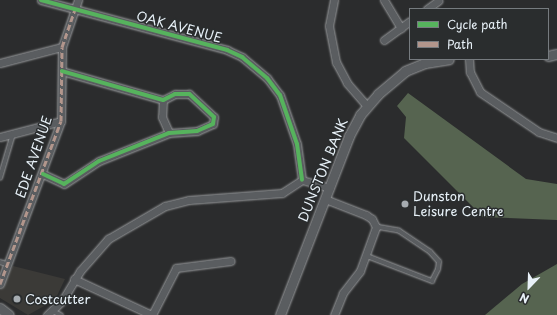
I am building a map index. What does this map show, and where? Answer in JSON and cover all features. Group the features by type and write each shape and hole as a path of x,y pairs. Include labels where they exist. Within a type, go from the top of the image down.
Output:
{"street":[{"name":"OAK AVENUE","path":"41,0 227,50 254,66 280,95 287,109 296,144 302,180"},
{"name":"EDE AVENUE","path":"0,284 4,263 43,174 61,122 62,47 78,0"},
{"path":"334,0 329,26 336,62 347,83 367,106"},
{"path":"384,0 401,28"},
{"path":"428,8 438,1"},
{"path":"384,40 409,22"},
{"path":"0,63 62,47"},
{"name":"DUNSTON BANK","path":"280,315 349,136 367,106 405,71 425,63 443,60"},
{"path":"469,60 470,72 480,92 540,132 557,138"},
{"path":"43,174 64,184 99,161 169,133 197,130 213,124 214,117 189,94 175,94 163,100 62,71"},
{"path":"163,100 162,117 169,133"},
{"path":"0,137 61,122"},
{"path":"50,313 62,301 74,279 108,239 165,206 189,200 282,193 302,180 330,188"},
{"path":"325,199 372,218 376,227 367,256 360,271 343,293 334,315"},
{"path":"74,279 152,315 176,268 231,261"},
{"path":"0,308 10,315"}],"lane":[{"path":"0,178 14,134"},
{"path":"367,256 432,281 438,269 438,262 424,248 399,231 376,227"},
{"path":"50,313 61,315"}],"shaded area":[{"path":"0,266 11,270 13,266 65,279 55,300 28,315 0,298"}],"green space":[{"path":"408,93 526,179 557,184 557,220 483,217 404,138 406,117 397,106"},
{"path":"557,264 557,315 485,315 522,284"}],"marked path":[{"path":"0,284 61,121 62,47 75,10"}],"cycle path":[{"path":"41,0 227,50 242,57 267,78 280,95 297,144 302,180"},
{"path":"43,174 64,184 99,161 169,133 197,131 213,124 214,117 189,94 175,94 163,100 62,71"}],"place":[{"name":"Dunston Leisure Centre","path":"405,204"},
{"name":"Costcutter","path":"17,299"}]}
